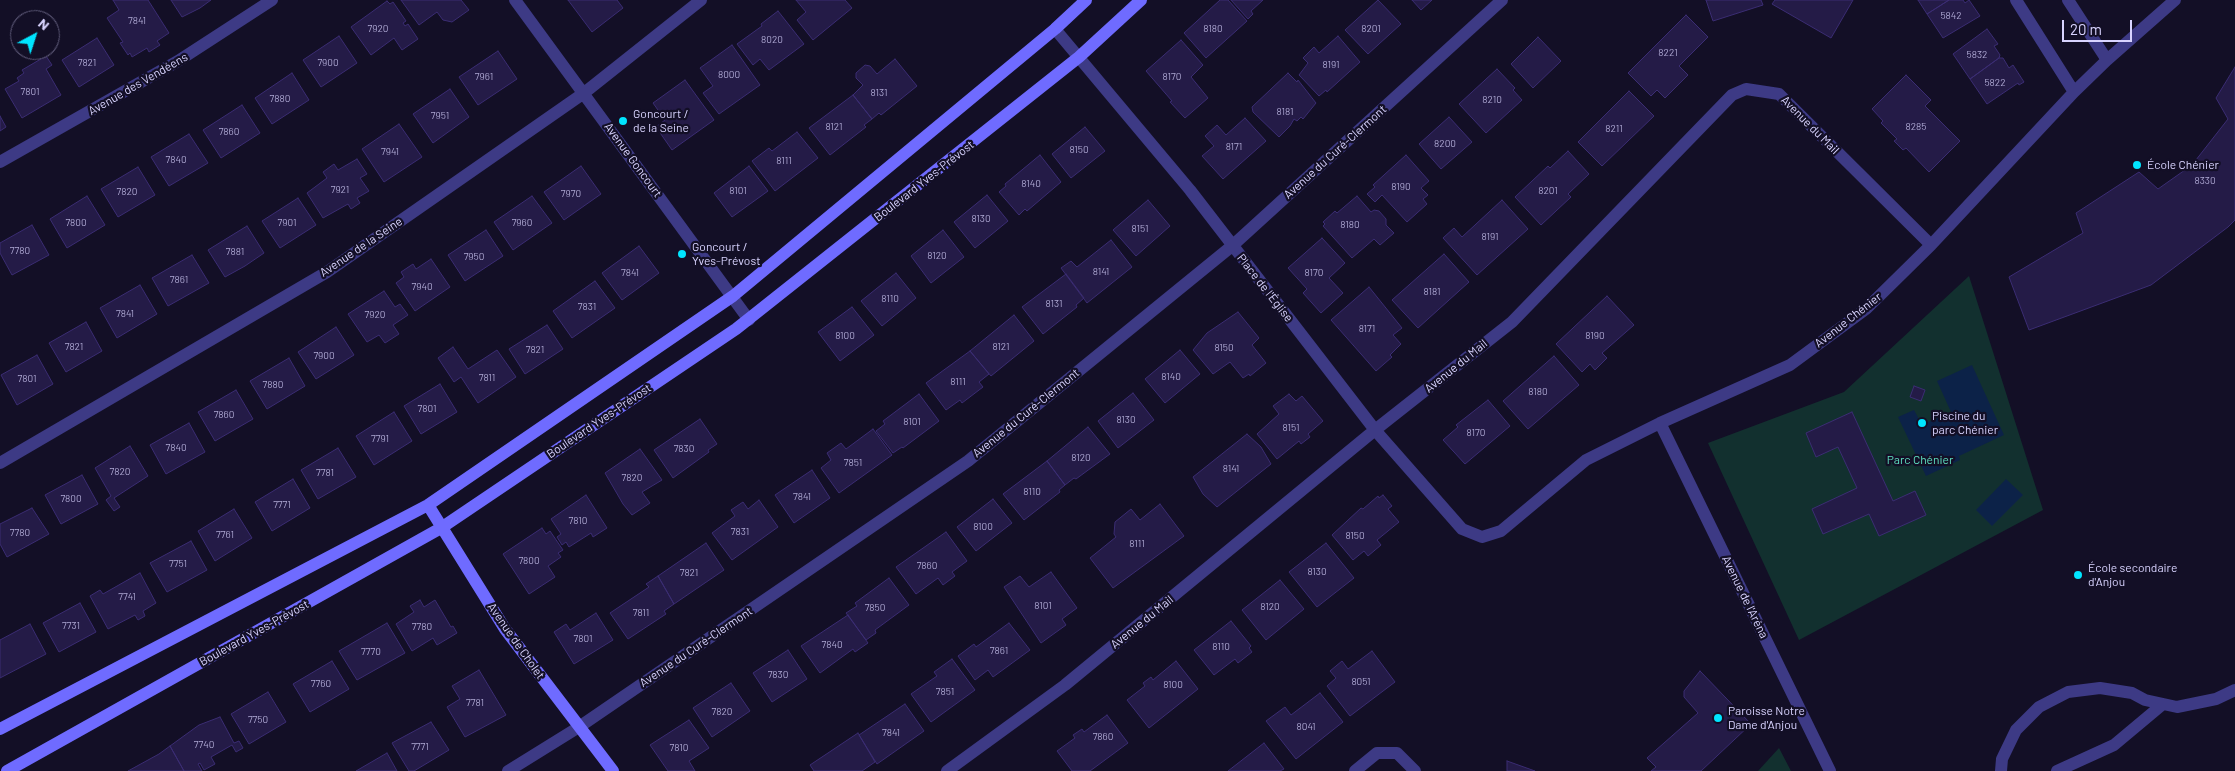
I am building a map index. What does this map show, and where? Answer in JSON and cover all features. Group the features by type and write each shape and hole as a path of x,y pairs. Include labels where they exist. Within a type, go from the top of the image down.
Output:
{"street":[{"name":"Avenue des Vendéens","path":"0,162 178,61 272,0"},
{"name":"Avenue Goncourt","path":"515,0 749,320"},
{"name":"Avenue de la Seine","path":"0,463 326,272 584,93 701,0"},
{"path":"0,730 428,505 733,296 1055,30 1086,0"},
{"name":"Boulevard Yves-Prévost","path":"8,771 441,528 749,320 1079,57 1141,0"},
{"name":"Avenue du Curé-Clermont","path":"508,771 579,727 968,461 1232,246 1502,0"},
{"path":"2016,0 2074,92"},
{"path":"2068,0 2107,60"},
{"name":"Avenue Chénier","path":"1482,537 1501,531 1586,460 1660,423 1790,365 1866,309 1931,245 2074,92 2175,0"},
{"name":"Place de l'Église","path":"1055,30 1190,190 1375,430 1462,529 1482,537"},
{"name":"Avenue du Mail","path":"947,771 1065,685 1375,430 1512,322 1732,96 1746,89 1779,94 1931,245"},
{"name":"Avenue de l'Aréna","path":"1660,423 1830,771"},
{"name":"Avenue de Cholet","path":"428,505 505,629 613,771"},
{"path":"2000,771 2002,759 2016,730 2039,707 2068,692 2100,688 2132,693 2145,700 2177,707 2216,699 2235,690"},
{"path":"2058,771 2114,745 2163,704"},
{"path":"1355,771 1377,753 1397,753 1415,771"}],"green space":[{"name":"Parc Chénier","path":"1969,276 2043,510 1799,640 1708,443 1844,392"},
{"path":"1779,748 1791,771 1758,771"}],"water":[{"path":"1972,365 2004,435 1959,456 1960,460 1926,476 1898,417 1914,410 1922,425 1951,412 1937,381"},
{"path":"2006,479 2023,495 1992,526 1976,510"}],"building":[{"path":"113,0 148,0 169,33 157,41 160,45 149,52 147,48 132,57 130,53 128,55 120,43 123,42 107,18 119,10"},
{"path":"171,0 211,0 182,17"},
{"path":"401,0 461,0 469,10 452,22 443,20 437,12 419,25"},
{"path":"568,0 617,0 623,8 592,32"},
{"path":"796,0 845,0 852,8 813,40 797,20 806,12"},
{"path":"1220,0 1228,0 1247,21 1206,58 1184,33"},
{"path":"1231,0 1263,0 1251,11 1253,14 1248,19"},
{"path":"1378,0 1401,24 1368,54 1345,30"},
{"path":"1412,0 1432,0 1421,10"},
{"path":"1706,0 1761,0 1763,5 1713,21"},
{"path":"1775,0 1853,0 1831,38 1772,4"},
{"path":"1918,0 1949,0 1927,14"},
{"path":"1949,0 1963,0 1965,3 1969,0 1980,16 1943,38 1927,14"},
{"path":"387,1 390,4 393,2 406,21 403,23 405,26 408,24 418,39 402,50 394,38 371,55 351,27"},
{"path":"778,11 804,44 769,70 760,59 753,65 737,44 762,26 761,24"},
{"path":"1686,15 1708,37 1679,66 1688,75 1665,98 1657,90 1651,96 1628,73"},
{"path":"1987,29 1998,44 1994,46 2000,55 1999,58 1970,79 1953,54"},
{"path":"339,36 357,63 321,87 303,60"},
{"path":"1338,36 1360,62 1327,92 1326,90 1319,96 1299,75 1308,63 1303,58 1314,47 1319,53"},
{"path":"1538,37 1561,61 1533,88 1511,64"},
{"path":"97,38 114,65 79,87 62,60"},
{"path":"1181,40 1203,65 1191,77 1208,98 1185,118 1146,71"},
{"path":"732,45 760,85 719,114 703,93 713,86 700,68"},
{"path":"498,51 517,79 478,105 459,77"},
{"path":"1999,58 2003,58 2009,68 2013,65 2024,82 2019,85 2018,83 1987,104 1970,79"},
{"path":"895,59 917,86 881,115 879,113 872,119 853,95 863,85 856,78 856,73 865,65 870,66 877,74"},
{"path":"39,60 49,60 52,65 46,69 61,95 22,118 5,89 19,81 17,78 24,73 22,70"},
{"path":"2235,67 2235,220 2151,285 2029,330 2009,277 2083,233 2076,213 2139,172 2158,189 2192,165 2228,119 2216,98"},
{"path":"1497,69 1515,88 1513,90 1522,100 1486,133 1459,104"},
{"path":"292,73 309,100 272,124 255,98"},
{"path":"1288,73 1297,82 1298,80 1316,103 1303,119 1301,117 1297,121 1294,119 1279,137 1253,112 1252,107"},
{"path":"1906,75 1931,100 1925,106 1960,141 1929,172 1906,148 1903,150 1894,141 1897,139 1881,123 1883,121 1872,109"},
{"path":"685,80 714,120 672,150 656,127 665,120 653,103"},
{"path":"450,89 469,117 433,143 413,114"},
{"path":"1629,91 1654,116 1602,166 1578,142"},
{"path":"853,95 872,119 864,125 866,127 830,155 809,128"},
{"path":"242,105 260,133 221,158 203,130"},
{"path":"0,116 6,127 0,131"},
{"path":"1449,117 1472,142 1441,169 1419,144"},
{"path":"1245,118 1266,141 1223,179 1202,156 1214,146 1205,136 1217,125 1226,135"},
{"path":"399,124 422,157 384,182 362,149"},
{"path":"1085,127 1105,151 1071,178 1052,154"},
{"path":"797,132 818,158 775,191 752,161 769,148 772,151"},
{"path":"189,134 208,163 169,186 151,157"},
{"path":"1568,151 1589,174 1568,194 1571,197 1541,225 1515,197 1548,166 1550,168"},
{"path":"1040,155 1061,182 1027,211 1025,209 1019,215 999,192 1006,186 1005,184"},
{"path":"1406,155 1429,181 1421,188 1428,195 1423,199 1427,204 1407,222 1382,195 1375,202 1367,194 1375,187 1373,185"},
{"path":"357,159 367,174 360,178 369,191 357,198 360,203 351,209 348,204 323,218 307,193 327,178 323,172 334,164 338,170"},
{"path":"581,166 601,194 564,220 544,192"},
{"path":"749,166 768,191 732,217 714,193"},
{"path":"138,167 155,195 118,217 101,189"},
{"path":"987,195 1008,221 975,248 954,222"},
{"path":"87,196 105,225 67,248 50,219"},
{"path":"532,196 552,223 513,250 494,222"},
{"path":"1357,196 1371,212 1374,210 1379,211 1386,219 1386,225 1394,233 1380,245 1374,239 1352,258 1323,226 1325,224 1323,222"},
{"path":"298,198 316,225 280,248 262,221"},
{"path":"1148,200 1170,226 1136,256 1113,230"},
{"path":"1502,200 1528,229 1477,275 1443,238 1454,228 1462,237"},
{"path":"32,225 49,255 12,275 0,253 0,243"},
{"path":"247,226 264,253 225,277 208,250"},
{"path":"486,230 503,256 465,281 448,255"},
{"path":"943,230 964,257 931,283 911,256"},
{"path":"1322,238 1345,263 1329,278 1343,293 1321,313 1303,293 1307,289 1288,268"},
{"path":"1111,240 1132,267 1087,303 1061,268 1071,261 1077,267"},
{"path":"639,246 659,273 622,300 602,273"},
{"path":"1444,254 1469,282 1418,328 1392,300"},
{"path":"192,255 209,283 168,306 152,278"},
{"path":"431,259 450,287 415,311 396,283 404,277 401,272 413,264 416,269"},
{"path":"896,273 916,298 882,326 861,301"},
{"path":"1066,274 1084,298 1076,305 1077,307 1043,334 1022,307"},
{"path":"595,281 615,308 572,338 553,311"},
{"path":"140,285 157,314 117,338 100,308"},
{"path":"1369,287 1402,328 1393,335 1401,344 1390,355 1392,357 1376,371 1331,320"},
{"path":"384,291 395,307 400,304 408,315 393,325 399,334 385,343 379,335 367,342 348,314"},
{"path":"1607,296 1634,325 1602,353 1607,358 1595,370 1590,364 1582,372 1556,344"},
{"path":"852,307 874,335 840,361 818,332"},
{"path":"1238,312 1259,338 1252,345 1266,363 1250,376 1249,374 1243,378 1230,362 1213,374 1193,350 1207,333"},
{"path":"1014,315 1034,341 991,376 970,351"},
{"path":"86,322 102,351 66,372 49,343"},
{"path":"547,325 563,349 525,374 509,349"},
{"path":"336,327 354,355 316,379 298,352"},
{"path":"453,347 468,369 497,350 516,377 478,403 461,377 454,382 438,358"},
{"path":"1180,350 1200,374 1165,403 1145,379"},
{"path":"970,351 989,374 979,382 983,387 962,403 960,400 946,410 926,383"},
{"path":"37,355 53,384 17,405 1,375"},
{"path":"1554,356 1579,385 1528,429 1503,401"},
{"path":"289,358 305,386 267,409 250,381"},
{"path":"440,384 457,412 421,434 404,406"},
{"path":"1914,386 1925,390 1921,401 1910,397"},
{"path":"236,390 253,419 215,441 198,412"},
{"path":"1133,393 1154,420 1118,448 1098,421"},
{"path":"919,394 939,421 903,448 893,453 876,431 885,424 883,421"},
{"path":"1289,394 1296,401 1302,396 1323,421 1308,434 1310,437 1301,444 1299,441 1277,459 1257,434 1279,414 1273,406"},
{"path":"1488,400 1510,426 1465,464 1443,440 1458,427 1456,425"},
{"path":"394,412 412,441 374,465 356,436"},
{"path":"1852,412 1893,501 1915,491 1926,515 1879,536 1869,514 1823,534 1812,509 1857,488 1838,447 1816,457 1806,433"},
{"path":"700,419 717,444 673,478 654,450"},
{"path":"189,423 205,452 166,474 150,445"},
{"path":"1088,427 1110,454 1065,485 1047,461"},
{"path":"873,429 892,455 839,493 821,468 831,460 827,453 841,443 846,449"},
{"path":"1247,434 1261,447 1271,464 1217,507 1203,494 1193,477"},
{"path":"130,446 148,476 114,498 120,507 114,511 106,500 111,496 95,468"},
{"path":"338,448 356,477 318,499 301,470"},
{"path":"640,449 662,480 642,492 650,503 632,515 623,504 605,473"},
{"path":"1047,461 1065,485 1059,490 1060,492 1024,520 1003,494"},
{"path":"812,470 830,498 794,523 775,495"},
{"path":"82,475 98,504 61,524 45,495"},
{"path":"293,479 310,508 272,531 255,502"},
{"path":"586,495 607,528 593,537 591,533 569,547 566,542 562,545 557,537 561,534 551,519"},
{"path":"1383,495 1392,506 1388,509 1399,522 1377,540 1381,545 1368,556 1364,551 1353,560 1332,535 1361,508 1363,509 1378,496 1379,498"},
{"path":"993,499 1012,523 976,551 957,527"},
{"path":"759,500 778,527 732,560 712,533 735,516 731,510 743,502 748,509"},
{"path":"1160,504 1184,536 1113,588 1090,558 1116,537 1114,534 1115,522 1131,509 1140,520"},
{"path":"32,508 49,534 7,557 0,544 0,524"},
{"path":"234,509 252,538 215,561 198,531"},
{"path":"542,528 546,534 550,531 563,550 558,553 561,557 548,566 555,577 529,594 503,554"},
{"path":"946,532 967,561 952,572 955,576 943,585 938,578 916,594 896,567"},
{"path":"191,541 207,570 167,592 150,563"},
{"path":"706,543 724,570 674,604 658,576"},
{"path":"1326,543 1354,578 1317,607 1289,572"},
{"path":"1051,572 1077,608 1062,619 1066,625 1041,643 1004,587 1020,576 1029,587"},
{"path":"140,573 156,603 143,611 145,616 138,620 135,615 108,629 90,596 100,590 103,594"},
{"path":"658,576 674,604 664,611 666,614 628,639 610,613 649,587 646,584"},
{"path":"889,578 909,605 875,630 876,633 866,640 846,613 857,606 855,603"},
{"path":"1280,580 1304,609 1266,640 1242,610"},
{"path":"420,600 424,607 435,600 451,627 453,626 457,633 437,645 433,638 412,651 396,624 414,612 410,606"},
{"path":"80,603 96,632 59,652 43,623"},
{"path":"596,613 613,640 574,664 554,632 566,624 570,630"},
{"path":"848,615 868,643 855,652 853,649 820,673 801,646"},
{"path":"1231,621 1251,646 1249,648 1252,652 1238,663 1235,659 1214,675 1194,650"},
{"path":"387,623 405,653 357,680 339,651"},
{"path":"1009,623 1030,650 993,677 988,670 975,680 958,656 974,644 976,647"},
{"path":"30,624 46,654 0,678 0,640"},
{"path":"788,650 807,679 772,702 753,673"},
{"path":"1372,651 1395,682 1350,716 1327,686 1336,678 1330,671 1342,661 1348,669"},
{"path":"952,659 975,690 931,722 911,694 937,676 934,672"},
{"path":"332,661 349,689 310,712 293,684"},
{"path":"1176,661 1198,689 1149,728 1127,700 1145,686 1143,683 1151,677 1153,680"},
{"path":"479,670 506,715 465,737 447,707 460,699 452,686"},
{"name":"Paroisse Notre Dame d'Anjou","path":"1700,671 1751,724 1701,771 1651,771 1656,767 1647,758 1698,713 1684,697 1684,691"},
{"path":"731,683 750,711 712,737 693,708"},
{"path":"268,692 286,722 249,744 231,714"},
{"path":"1320,693 1343,722 1296,759 1266,721 1285,707 1291,715"},
{"path":"905,704 924,731 877,764 859,735"},
{"path":"1107,715 1128,743 1090,771 1072,771 1057,751 1075,738 1073,735 1082,729 1084,732"},
{"path":"220,717 234,743 239,741 243,748 236,752 232,745 211,757 215,764 204,770 200,763 198,764 202,771 184,771 170,746 199,725"},
{"path":"689,720 709,748 689,761 695,771 668,771 650,745"},
{"path":"431,722 449,750 414,771 409,771 392,743"},
{"path":"858,733 875,762 862,771 814,771 810,765"},
{"path":"1264,743 1284,769 1280,771 1228,771"},
{"path":"170,746 184,771 128,771 159,754"},
{"path":"387,753 397,771 356,771"},
{"path":"1507,761 1535,771 1507,771"}],"place":[{"name":"Goncourt / de la Seine","path":"623,121"},
{"name":"École Chénier","path":"2137,165"},
{"name":"Goncourt / Yves-Prévost","path":"682,254"},
{"name":"Piscine du parc Chénier","path":"1922,423"},
{"name":"École secondaire d'Anjou","path":"2078,575"},
{"name":"Paroisse Notre Dame d'Anjou","path":"1718,718"}]}
